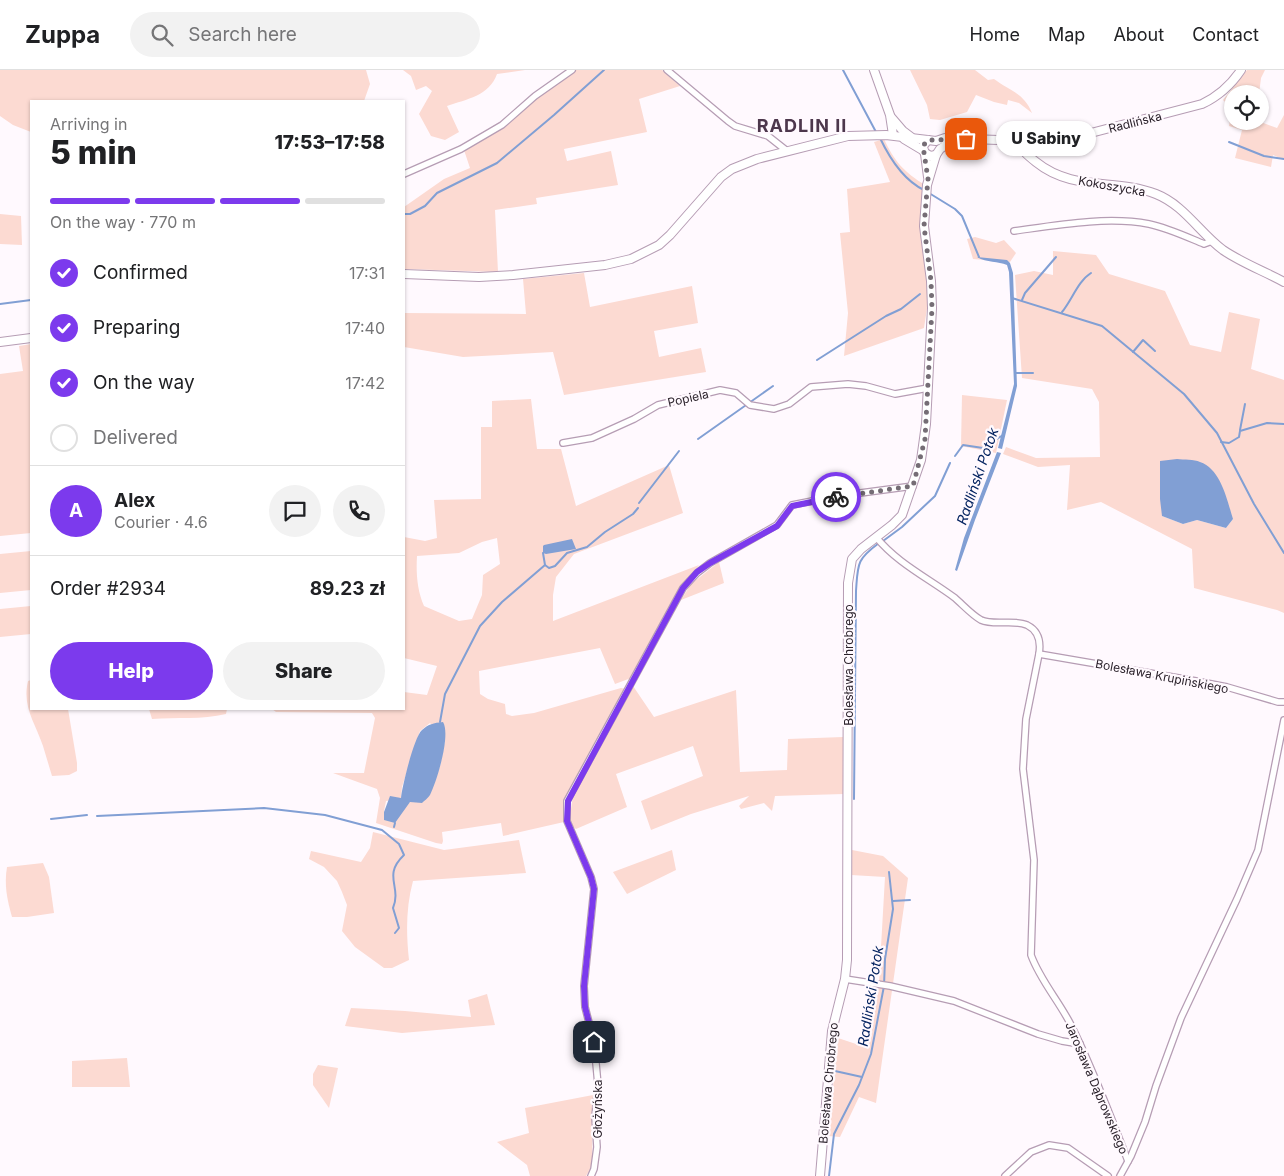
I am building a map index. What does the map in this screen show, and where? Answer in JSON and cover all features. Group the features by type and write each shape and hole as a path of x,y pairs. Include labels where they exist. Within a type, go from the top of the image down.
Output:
{"street":[{"path":"405,174 461,149 502,125 535,96 572,70"},
{"path":"667,70 728,121 736,126 768,136 787,151"},
{"path":"874,70 890,115 893,136 930,156 955,139"},
{"name":"Radlińska","path":"405,274 479,277 513,275 605,264 630,259 659,245 721,177 732,169 757,159 848,136 893,136 932,140 944,138 1052,139 1087,134 1202,104 1215,98 1227,88 1241,70"},
{"path":"890,115 903,131 912,138"},
{"name":"Kokoszycka","path":"1017,139 1023,152 1051,173 1079,181 1137,189 1156,194 1184,213 1224,251 1284,282"},
{"path":"924,152 924,144 932,140 939,144 938,152"},
{"name":"Bolesława Chrobrego","path":"820,1176 832,1031 845,979 847,939 848,583 852,559 861,549 879,542 902,515 913,486 925,439 932,308 931,281 924,226 927,182 924,152"},
{"name":"Bolesława Chrobrego","path":"927,182 938,152"},
{"path":"1014,231 1072,223 1130,222 1150,224 1204,244 1212,241"},
{"path":"0,342 30,338"},
{"name":"Popiela","path":"563,443 592,438 634,419 658,404 720,390 736,393 748,404 774,409 789,404 811,387 848,384 866,386 895,394 928,388"},
{"name":"Głożyńska","path":"591,1176 594,1170 597,1147 595,1117 598,1085 594,1042 585,1007 584,986 594,889 591,877 567,821 568,801 683,588 697,572 777,526 792,506 838,496 913,486"},
{"name":"Jarosława Dąbrowskiego","path":"879,542 886,550 956,599 982,620 1026,625 1039,638 1039,654 1026,720 1023,761 1024,791 1034,860 1031,955 1035,966 1070,1022 1128,1161 1120,1176"},
{"name":"Bolesława Krupińskiego","path":"1039,654 1204,683 1284,702"},
{"path":"1128,1161 1145,1122 1181,1018 1234,907 1258,850 1284,720"},
{"path":"845,979 890,986 954,1001 1038,1034 1080,1044"},
{"path":"1005,1176 1031,1152 1049,1145 1068,1148 1108,1176"}],"shaded area":[{"path":"0,70 366,70 370,84 364,100 30,100 30,132 13,125 0,116"},
{"path":"403,70 525,70 497,74 489,87 483,92 470,99 447,106 459,132 445,140 431,136 419,114 432,91 426,86 416,90 411,76"},
{"path":"568,70 662,70 680,86 639,99 647,132 564,149 567,161 611,151 618,185 536,198 537,204 495,210 498,272 405,269 405,206 444,179 470,168 464,150 485,131 510,116"},
{"path":"910,70 975,70 988,80 994,79 1016,93 1029,106 1032,113 1019,103 1008,100 1007,105 976,95 967,112 940,120 930,119 927,105"},
{"path":"1247,70 1265,70 1260,85 1235,85"},
{"path":"1284,115 1284,160 1273,155 1271,167 1235,158 1242,130 1269,130 1269,125 1277,128"},
{"path":"884,139 900,165 925,185 921,221 928,302 924,328 844,356 848,313 840,233 850,232 847,189 890,182 874,142"},
{"path":"0,214 21,216 22,245 0,244"},
{"path":"975,237 996,243 1004,240 1016,253 1010,262 973,259 967,239"},
{"path":"1053,251 1096,255 1109,274 1165,291 1190,345 1221,352 1229,312 1260,319 1251,369 1284,380 1284,613 1194,588 1192,549 1101,502 1067,510 1070,465 1038,467 1003,454 1006,447 1036,458 1100,457 1099,402 1092,389 1022,378 1015,275 1034,271 1053,275","holes":["1162,516 1233,519 1226,528 1197,520 1183,524"]},
{"path":"584,273 590,307 692,286 698,323 654,331 659,357 701,348 706,372 564,395 553,352 463,357 405,347 405,313 526,314 523,279"},
{"path":"30,344 30,533 0,536 0,374 23,371 19,346"},
{"path":"962,395 1007,400 996,453 961,446"},
{"path":"531,399 537,449 561,449 576,506 669,465 683,513 574,554 556,577 553,595 553,621 699,565 679,589 631,678 615,684 600,648 479,671 480,694 488,699 505,704 506,714 512,716 534,713 621,688 626,689 563,802 564,822 503,836 501,823 442,832 442,844 376,823 380,798 377,789 333,773 364,773 375,718 372,713 276,712 273,710 405,710 405,692 427,695 437,666 405,658 405,537 425,541 437,538 434,500 481,499 481,427 492,427 492,401","holes":["497,538 500,564 483,575 482,595 472,619 459,621 424,606 418,581 417,556 459,553 482,542","430,723 445,741 440,766 429,795 410,802 384,820 386,801 401,799 402,787 420,731"]},
{"path":"30,551 30,590 0,593 0,554"},
{"path":"719,562 724,583 681,600 691,584"},
{"path":"30,606 30,634 0,637 0,609"},
{"path":"30,680 30,710 68,710 77,763 77,771 69,775 52,776 28,707 28,681"},
{"path":"633,686 654,717 736,690 740,772 787,770 788,739 843,737 844,794 775,796 772,811 764,803 741,809 739,806 749,796 691,814 651,830 641,801 703,776 693,746 616,774 627,807 576,829 572,826 570,816 573,795"},
{"path":"149,710 227,710 226,714 217,716 152,719"},
{"path":"373,832 444,850 519,840 526,873 413,881 407,920 409,960 392,968 384,968 355,947 342,931 347,905 337,881 324,867 309,859 311,851 361,862 370,848"},
{"path":"672,850 676,870 627,894 613,872"},
{"path":"852,850 883,856 908,878 876,1103 859,1097 840,1137 828,1136 838,1038 865,1047 879,982 885,877 851,875"},
{"path":"43,863 49,877 54,913 12,917 6,892 7,867"},
{"path":"487,994 495,1025 402,1033 345,1026 351,1008 471,1017 468,1000"},
{"path":"127,1058 130,1087 72,1087 72,1061"},
{"path":"318,1065 338,1068 329,1108 313,1085 313,1074"},
{"path":"593,1095 592,1166 586,1176 530,1176 527,1165 497,1142 529,1133 525,1108"}],"water":[{"path":"977,257 1007,260 1013,273 1017,386 1002,449 998,448 1014,384 1009,272 1007,265"},
{"path":"997,452 1001,453 957,571 955,570 964,538"},
{"path":"1177,459 1200,462 1213,471 1218,478 1233,519 1226,528 1197,520 1183,524 1162,516 1160,461"},
{"path":"572,539 576,549 543,553 544,545"},
{"path":"443,722 445,728 444,747 436,780 430,795 422,803 410,802 395,823 384,820 384,812 390,796 401,798 409,762 419,734 429,725"}],"waterway":[{"path":"405,214 410,214 425,206 437,193 497,163 604,70"},
{"path":"843,70 876,132"},
{"path":"880,138 888,154 903,175 924,190"},
{"path":"1229,142 1264,156 1284,159"},
{"path":"929,193 955,209 962,216 979,257"},
{"path":"1022,300 1025,293 1056,257"},
{"path":"1062,312 1082,281 1091,273"},
{"path":"817,360 886,316 901,309 920,294"},
{"path":"1012,298 1102,326 1184,394 1217,433 1254,504 1284,553"},
{"path":"0,304 30,300"},
{"path":"1133,352 1143,340 1155,351"},
{"path":"1015,373 1033,373"},
{"path":"698,439 773,386"},
{"path":"1240,430 1245,404"},
{"path":"1221,442 1229,443 1239,437 1240,431 1267,423 1284,424"},
{"path":"955,456 963,445 983,448 1003,435"},
{"path":"639,503 679,451"},
{"path":"883,541 902,527 935,496 950,463"},
{"path":"440,722 445,694 480,626 502,602 545,565 549,568 555,566 567,553 587,547 605,532 633,514 638,508"},
{"path":"854,799 857,574 862,559 879,543"},
{"path":"543,553 545,565"},
{"path":"97,816 264,808 325,815 382,830 399,844 404,855 394,869 393,875 395,893 393,908 399,928 395,933"},
{"path":"51,819 87,815"},
{"path":"394,827 395,823"},
{"name":"Radliński Potok","path":"829,1176 834,1134 859,1085 871,1054 884,986 885,959 893,909 889,872"},
{"path":"893,901 910,900"},
{"path":"835,1071 862,1077"}],"way so far":[{"path":"836,497 902,486 913,486 925,439 932,308 931,281 924,226 928,179 923,146 930,140 944,138 966,139"}],"place":[{"name":"U Sabiny","path":"966,139"}],"district":[{"name":"RADLIN II","path":"802,125"}],"route":[{"path":"594,1042 585,1007 584,986 594,889 591,877 567,821 568,801 683,588 697,572 777,526 792,506 836,497"}]}
